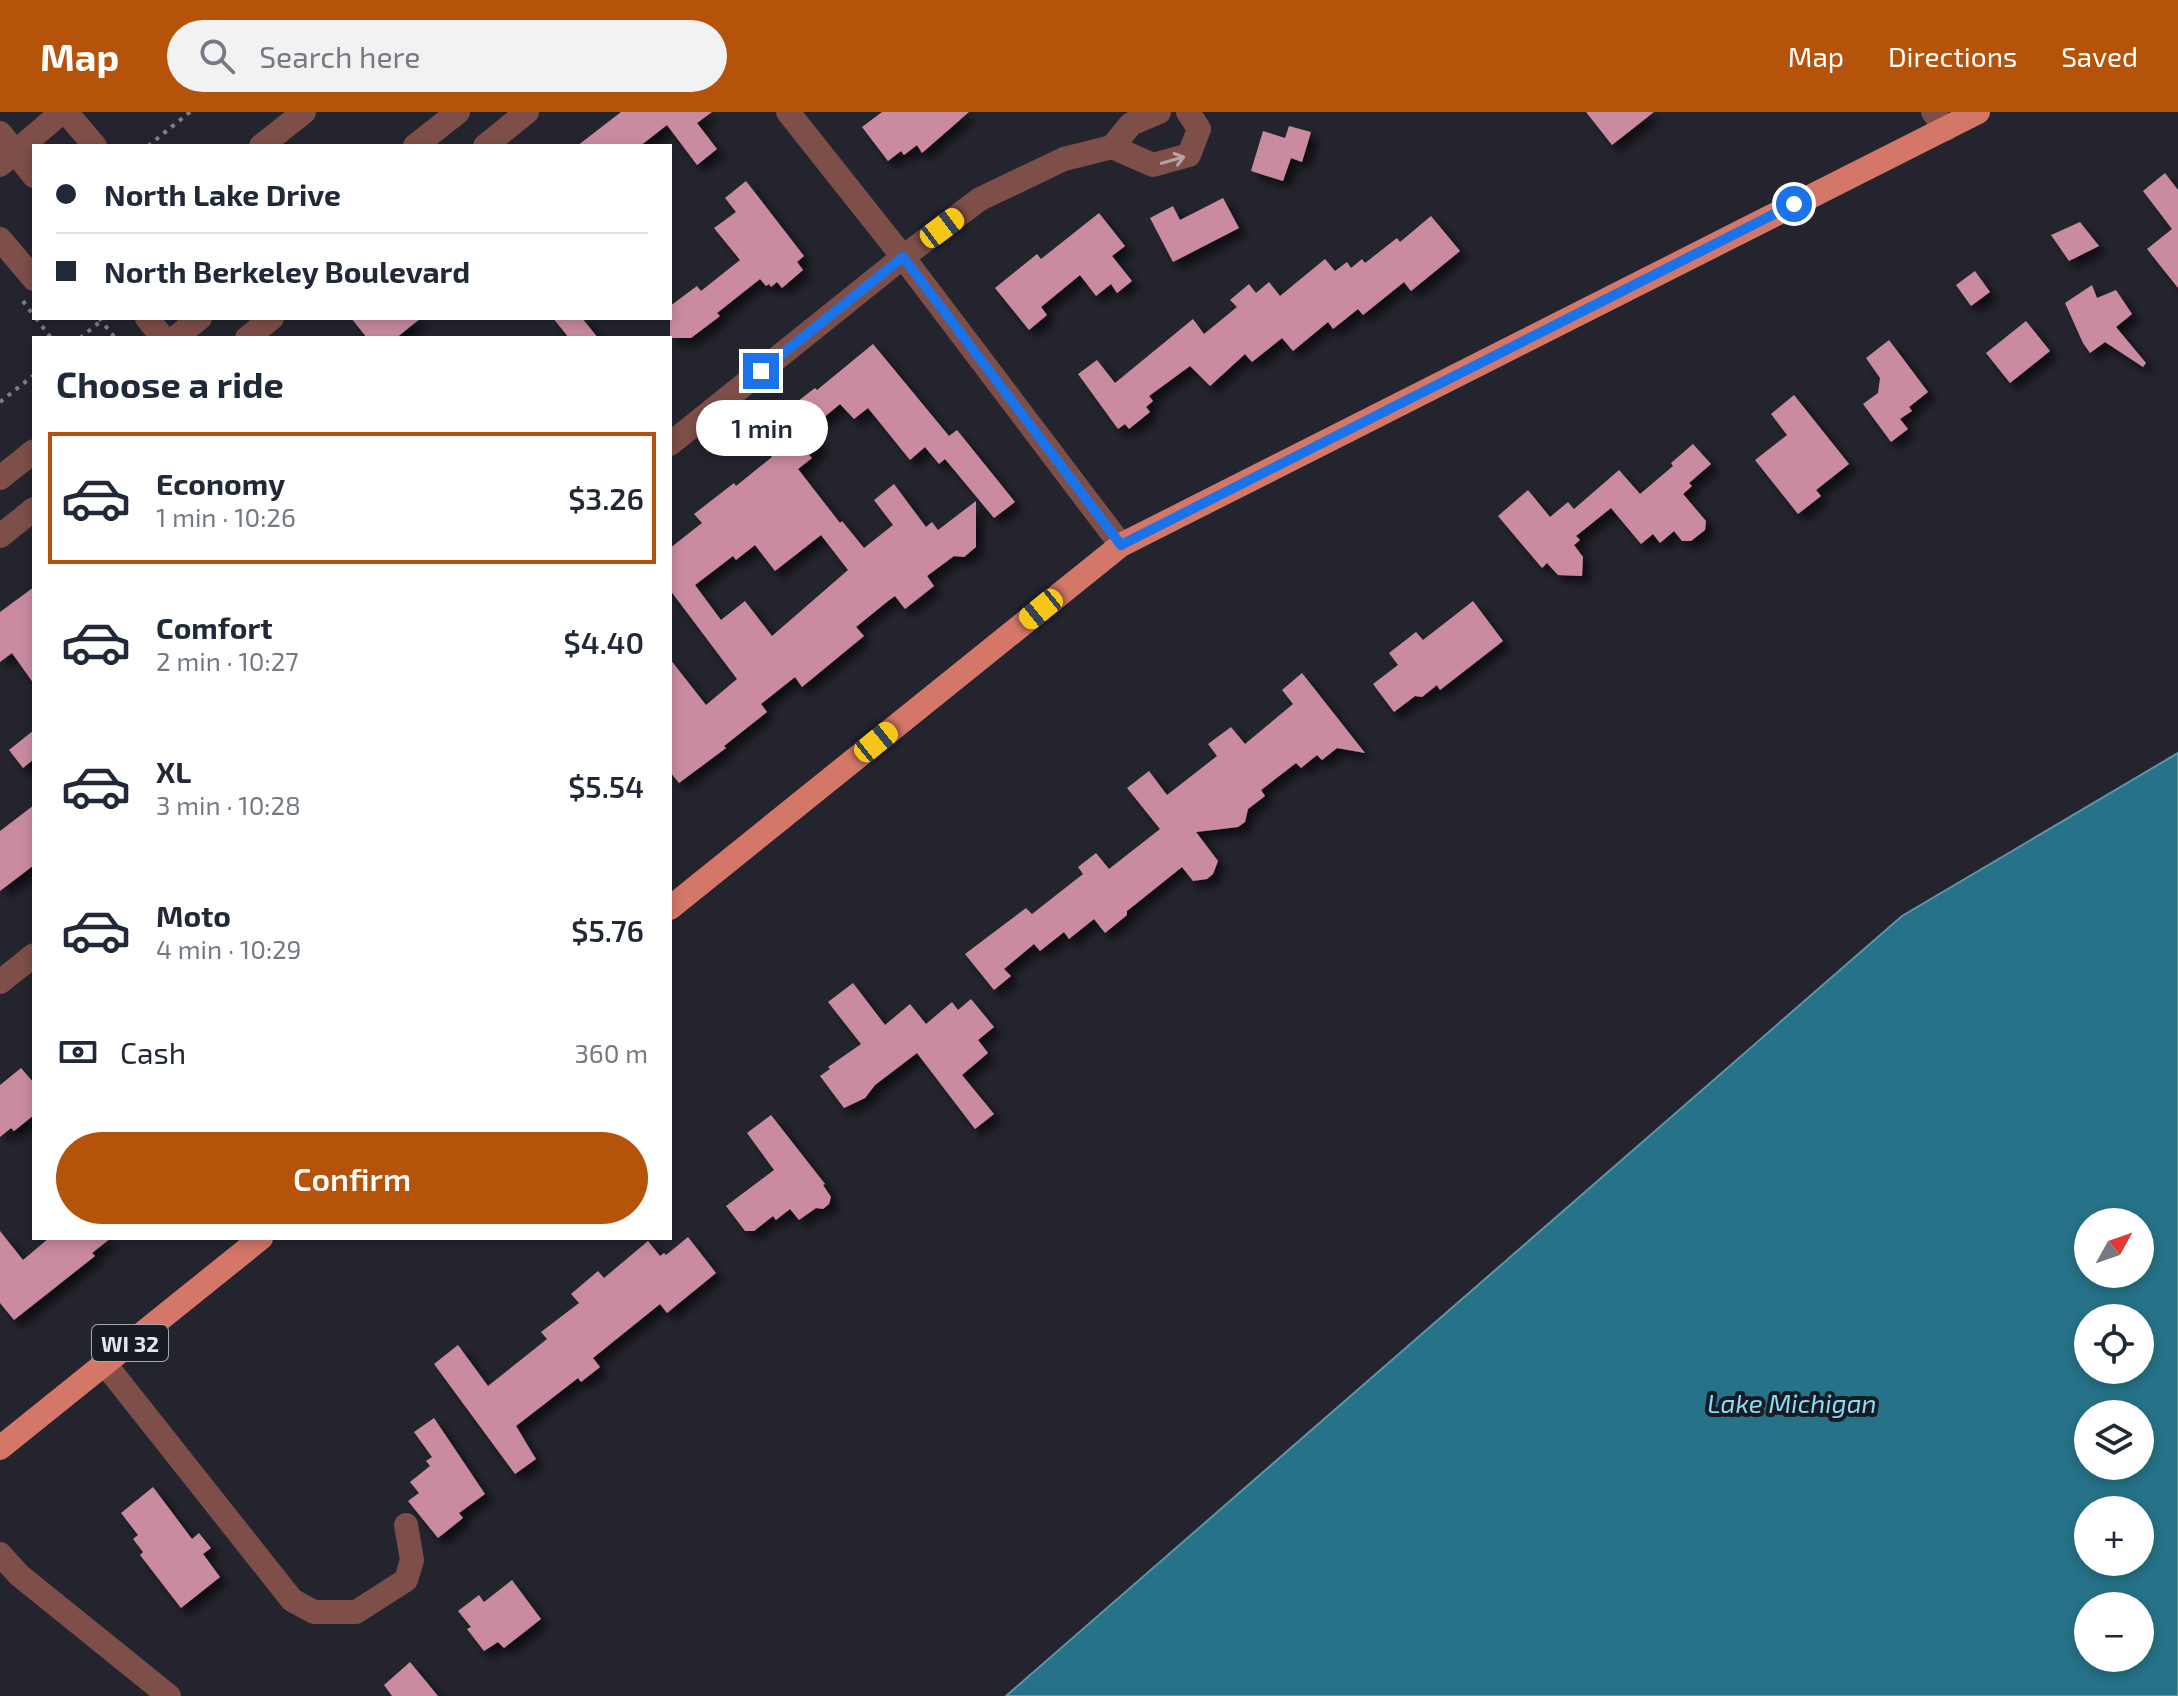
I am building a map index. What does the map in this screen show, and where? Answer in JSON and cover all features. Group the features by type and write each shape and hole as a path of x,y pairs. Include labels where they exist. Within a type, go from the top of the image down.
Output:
{"main road":[{"path":"672,906 1121,545 1939,120 1978,112"},
{"name":"WI 32","path":"0,1448 259,1240"}],"street":[{"path":"32,174 5,150 64,112 93,144"},
{"path":"264,144 304,112"},
{"path":"418,144 458,112"},
{"path":"487,144 527,112"},
{"path":"788,112 903,257 1121,545"},
{"path":"672,442 980,199 1064,159 1112,147 1131,124 1159,112"},
{"path":"1112,147 1153,165 1189,155 1199,129 1188,112"},
{"path":"0,239 32,277"},
{"path":"149,320 161,336"},
{"path":"178,336 198,320"},
{"path":"250,336 270,320"},
{"path":"0,478 32,453"},
{"path":"0,536 32,511"},
{"path":"0,982 32,957"},
{"path":"105,1364 292,1600 314,1612 356,1612 406,1580 412,1560 406,1525"},
{"path":"0,1554 19,1575 143,1686 169,1696"}],"path":[{"path":"150,144 190,112"},
{"path":"23,301 32,313"},
{"path":"37,320 49,336"},
{"path":"82,336 100,320 113,336"},
{"path":"0,402 32,377"}],"water":[{"name":"Lake Michigan","path":"2178,753 2178,1696 1006,1696 1902,916"}],"building":[{"path":"621,112 712,112 697,123 717,149 697,165 667,125 643,144 580,144"},
{"path":"882,112 969,112 922,153 917,145 904,155 901,151 888,161 862,127"},
{"path":"1586,112 1654,112 1612,145"},
{"path":"1289,126 1311,132 1302,162 1291,158 1283,181 1251,171 1263,131 1285,138"},
{"path":"2165,173 2178,190 2178,288 2147,249 2172,229 2143,191"},
{"path":"746,181 804,256 797,262 803,270 782,288 777,282 771,287 769,284 766,286 760,279 691,338 672,338 672,305 697,286 701,291 740,260 714,228 736,212 725,198"},
{"path":"1223,198 1239,228 1173,262 1150,218 1173,206 1180,220"},
{"path":"1099,213 1125,246 1112,256 1132,281 1117,293 1111,284 1096,296 1080,275 1041,307 1047,315 1029,330 995,288 1037,254 1041,259"},
{"path":"1431,216 1460,251 1411,291 1404,282 1363,315 1358,309 1333,329 1328,322 1293,351 1282,338 1252,362 1245,354 1210,386 1190,366 1149,396 1153,401 1146,407 1150,412 1129,429 1125,424 1118,429 1078,374 1097,360 1115,383 1193,319 1204,334 1237,307 1230,300 1249,284 1256,293 1269,282 1280,296 1325,259 1335,271 1347,262 1351,268 1362,259 1365,263 1397,238 1400,242"},
{"path":"2080,222 2099,246 2069,261 2051,235"},
{"path":"1975,271 1990,292 1971,306 1956,285"},
{"path":"2092,285 2097,298 2116,290 2132,314 2116,327 2146,363 2143,367 2105,342 2090,353 2083,343 2065,303"},
{"path":"353,320 418,320 398,336 365,336"},
{"path":"555,320 584,320 596,336 567,336"},
{"path":"2026,321 2050,351 2010,383 1986,353"},
{"path":"1889,340 1928,392 1909,407 1912,411 1900,419 1908,429 1891,442 1863,404 1878,393 1880,378 1866,358"},
{"path":"873,344 949,436 957,430 1015,502 994,518 945,459 939,464 925,447 910,460 868,408 854,419 840,404 816,424 798,401 815,388 817,390"},
{"path":"1794,395 1849,464 1816,490 1821,496 1798,514 1755,460 1787,435 1771,414"},
{"path":"803,422 821,446 798,469 864,548 893,525 874,500 894,484 926,527 932,522 938,530 976,501 976,547 964,557 954,556 927,576 934,586 905,609 895,596 888,601 856,627 864,636 802,687 795,677 761,704 767,712 679,783 672,774 672,662 706,705 737,679 672,593 672,546 702,523 694,514 772,457 766,450","holes":["821,535 848,570 772,636 745,601 721,620 695,585 733,556 736,560 755,545 775,571"]},
{"path":"1693,444 1711,464 1689,483 1692,486 1683,494 1706,521 1705,530 1691,541 1682,541 1674,531 1660,543 1653,534 1641,544 1611,508 1576,536 1580,540 1574,545 1583,557 1582,576 1558,575 1547,563 1542,568 1498,516 1528,490 1550,517 1568,502 1574,509 1619,470 1640,494"},
{"path":"32,588 32,681 12,653 0,662 0,612"},
{"path":"1473,601 1503,641 1440,690 1437,685 1394,712 1373,684 1398,665 1389,653 1416,632 1423,640"},
{"path":"1302,673 1365,753 1337,748 1322,760 1317,755 1301,768 1296,763 1261,790 1265,796 1248,809 1245,822 1238,827 1196,832 1218,861 1213,874 1207,879 1193,881 1182,867 1105,933 1094,919 1069,939 1064,932 1040,951 1034,944 1004,969 1011,976 994,990 965,954 1026,908 1032,914 1083,874 1078,867 1096,853 1109,869 1160,829 1127,788 1149,771 1167,795 1217,756 1208,744 1231,727 1245,744 1293,704 1282,690"},
{"path":"32,732 32,761 23,768 9,750"},
{"path":"32,807 32,867 0,891 0,831"},
{"path":"853,983 885,1025 910,1004 926,1024 952,1002 958,1010 971,999 994,1027 978,1040 988,1053 962,1075 994,1114 975,1129 917,1053 875,1085 865,1098 844,1108 820,1076 861,1044 828,1002"},
{"path":"21,1068 32,1081 32,1117 14,1131 11,1128 0,1137 0,1085"},
{"path":"771,1115 825,1184 831,1197 823,1209 816,1208 799,1220 790,1209 776,1220 773,1216 754,1231 745,1231 726,1206 774,1170 747,1133"},
{"path":"0,1231 23,1260 47,1240 108,1240 92,1253 95,1256 14,1320 0,1303"},
{"path":"688,1237 716,1273 667,1313 660,1304 593,1358 600,1367 581,1382 578,1378 516,1426 536,1459 515,1474 434,1364 458,1345 488,1386 547,1339 541,1332 579,1303 571,1294 598,1271 604,1278 648,1241 660,1256 666,1255"},
{"path":"434,1418 485,1494 459,1513 463,1518 438,1538 408,1501 419,1493 410,1482 430,1466 426,1461 432,1457 414,1432"},
{"path":"153,1487 192,1539 199,1533 211,1548 203,1554 220,1577 181,1608 140,1555 143,1552 133,1539 138,1535 121,1513"},
{"path":"512,1580 541,1619 504,1648 498,1642 484,1651 458,1611 479,1595 484,1602"},
{"path":"410,1662 438,1696 392,1696 384,1685"}],"route":[{"path":"761,371 903,257 1121,545 1794,204"}]}
